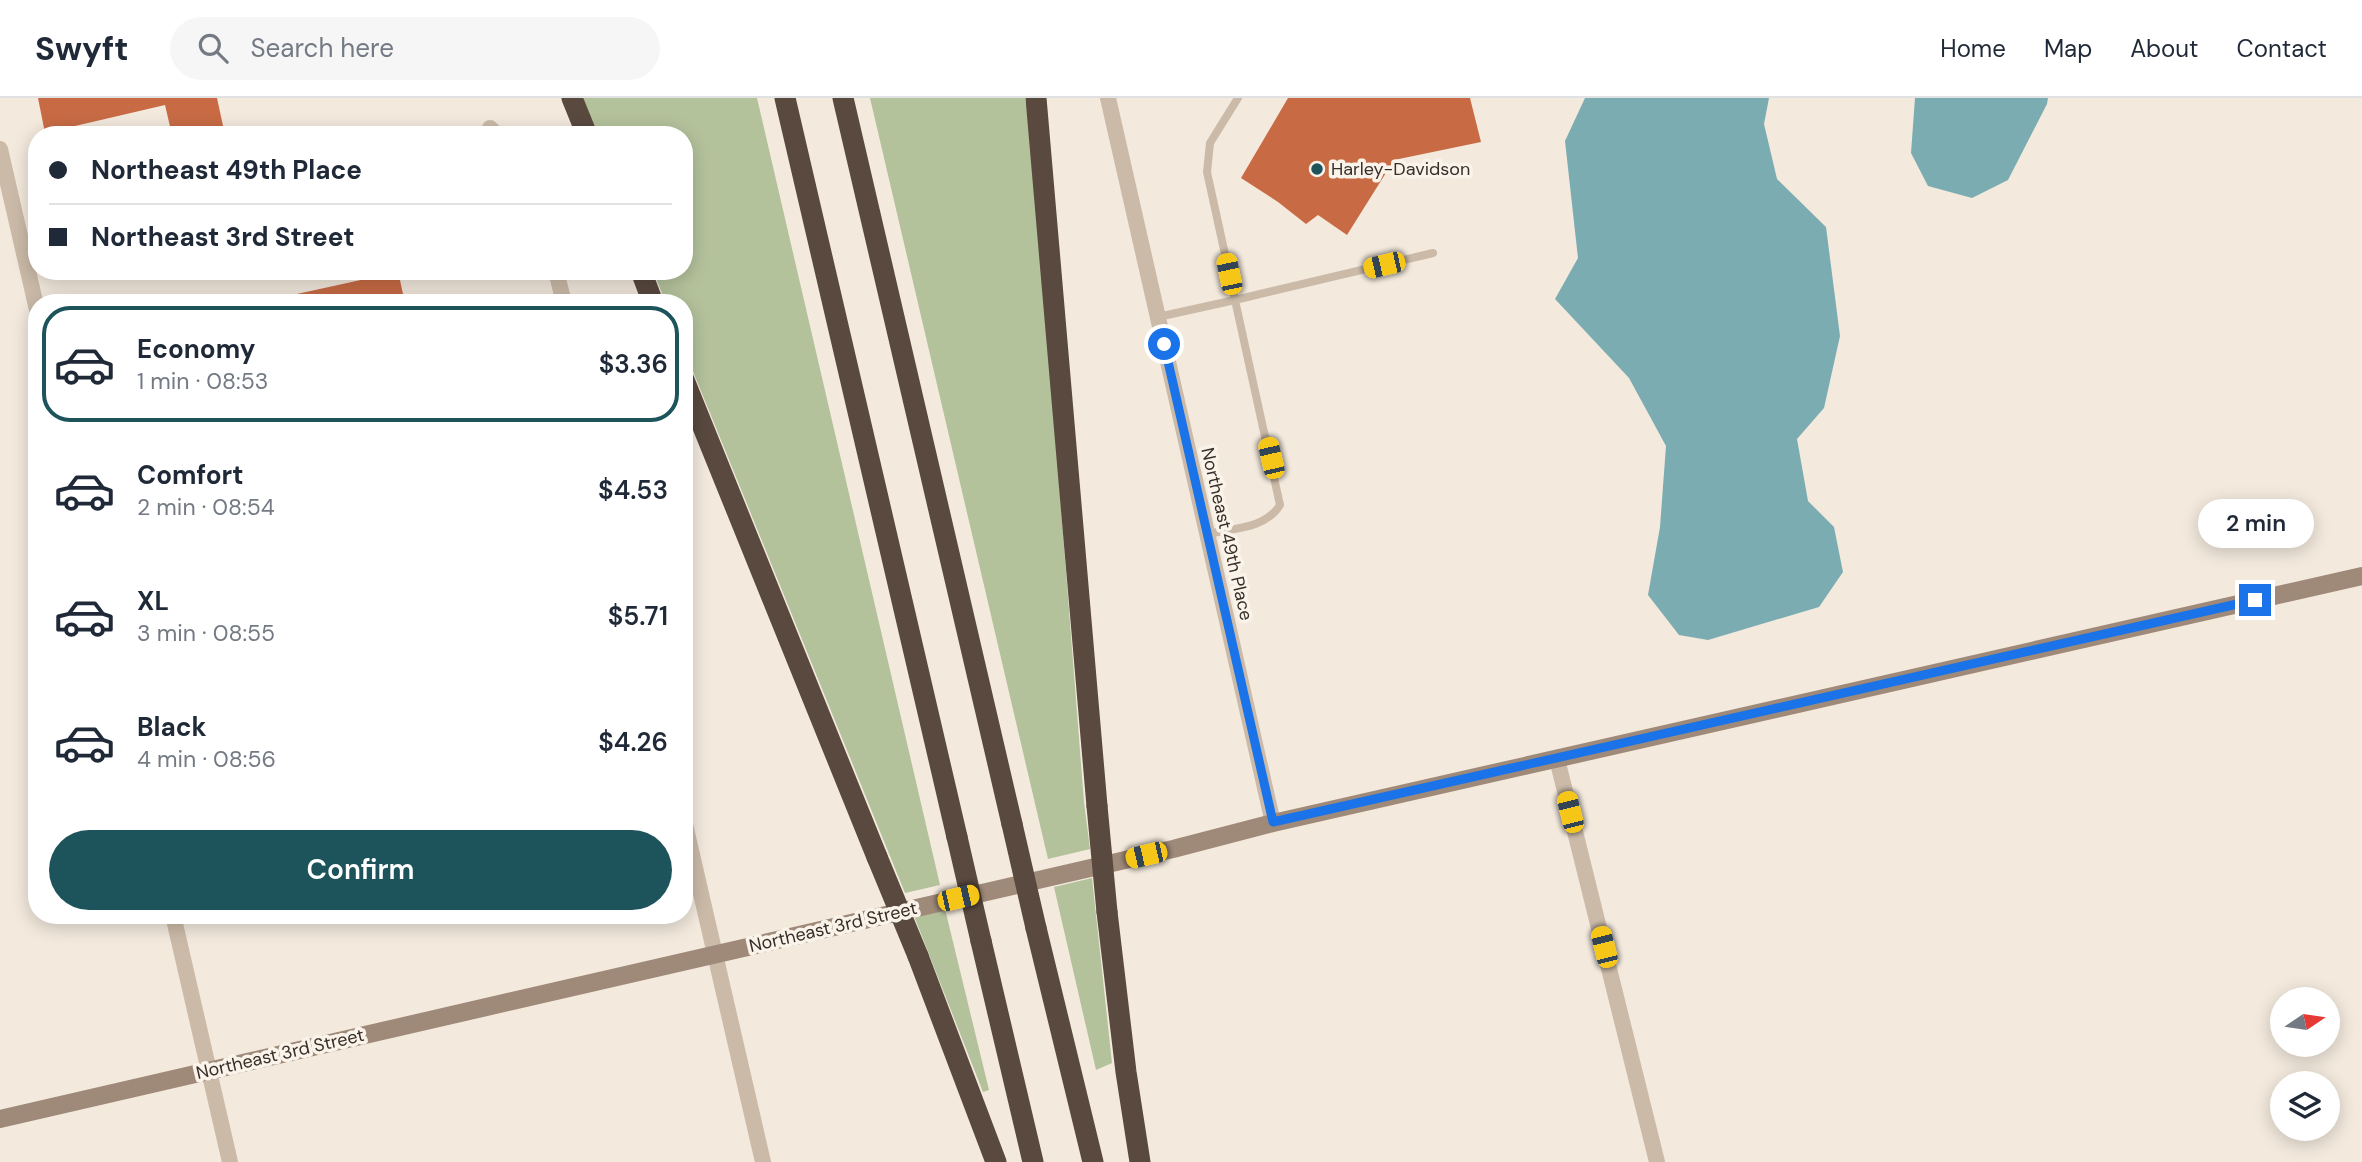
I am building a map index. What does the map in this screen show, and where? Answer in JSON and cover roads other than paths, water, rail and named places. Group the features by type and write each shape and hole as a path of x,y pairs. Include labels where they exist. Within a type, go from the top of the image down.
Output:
{"highway":[{"path":"572,98 583,126"},
{"path":"785,98 1033,1162"},
{"path":"843,98 1093,1162"},
{"path":"1037,98 1107,912 1126,1072 1140,1162"},
{"path":"693,402 918,956 996,1162"}],"street":[{"name":"Northeast 49th Place","path":"1108,98 1273,822"},
{"path":"0,149 28,271"},
{"name":"Northeast 3rd Street","path":"0,1119 1173,849 1273,822 2362,576"},
{"path":"1557,758 1657,1162"},
{"path":"693,859 763,1162"},
{"path":"175,924 230,1162"}],"lane":[{"path":"1208,534 1263,522 1273,516 1280,505 1207,172 1210,143 1238,98"},
{"path":"1158,317 1433,253"}],"water":[{"path":"1585,98 1769,98 1764,124 1777,179 1826,227 1840,336 1824,408 1797,439 1808,501 1834,527 1843,572 1819,607 1708,640 1679,635 1648,595 1660,527 1666,446 1629,378 1555,299 1578,258 1565,141"},
{"path":"1915,98 2048,98 2008,180 1972,198 1928,186 1911,153"}],"place":[{"name":"Harley-Davidson","path":"1317,169"}]}
